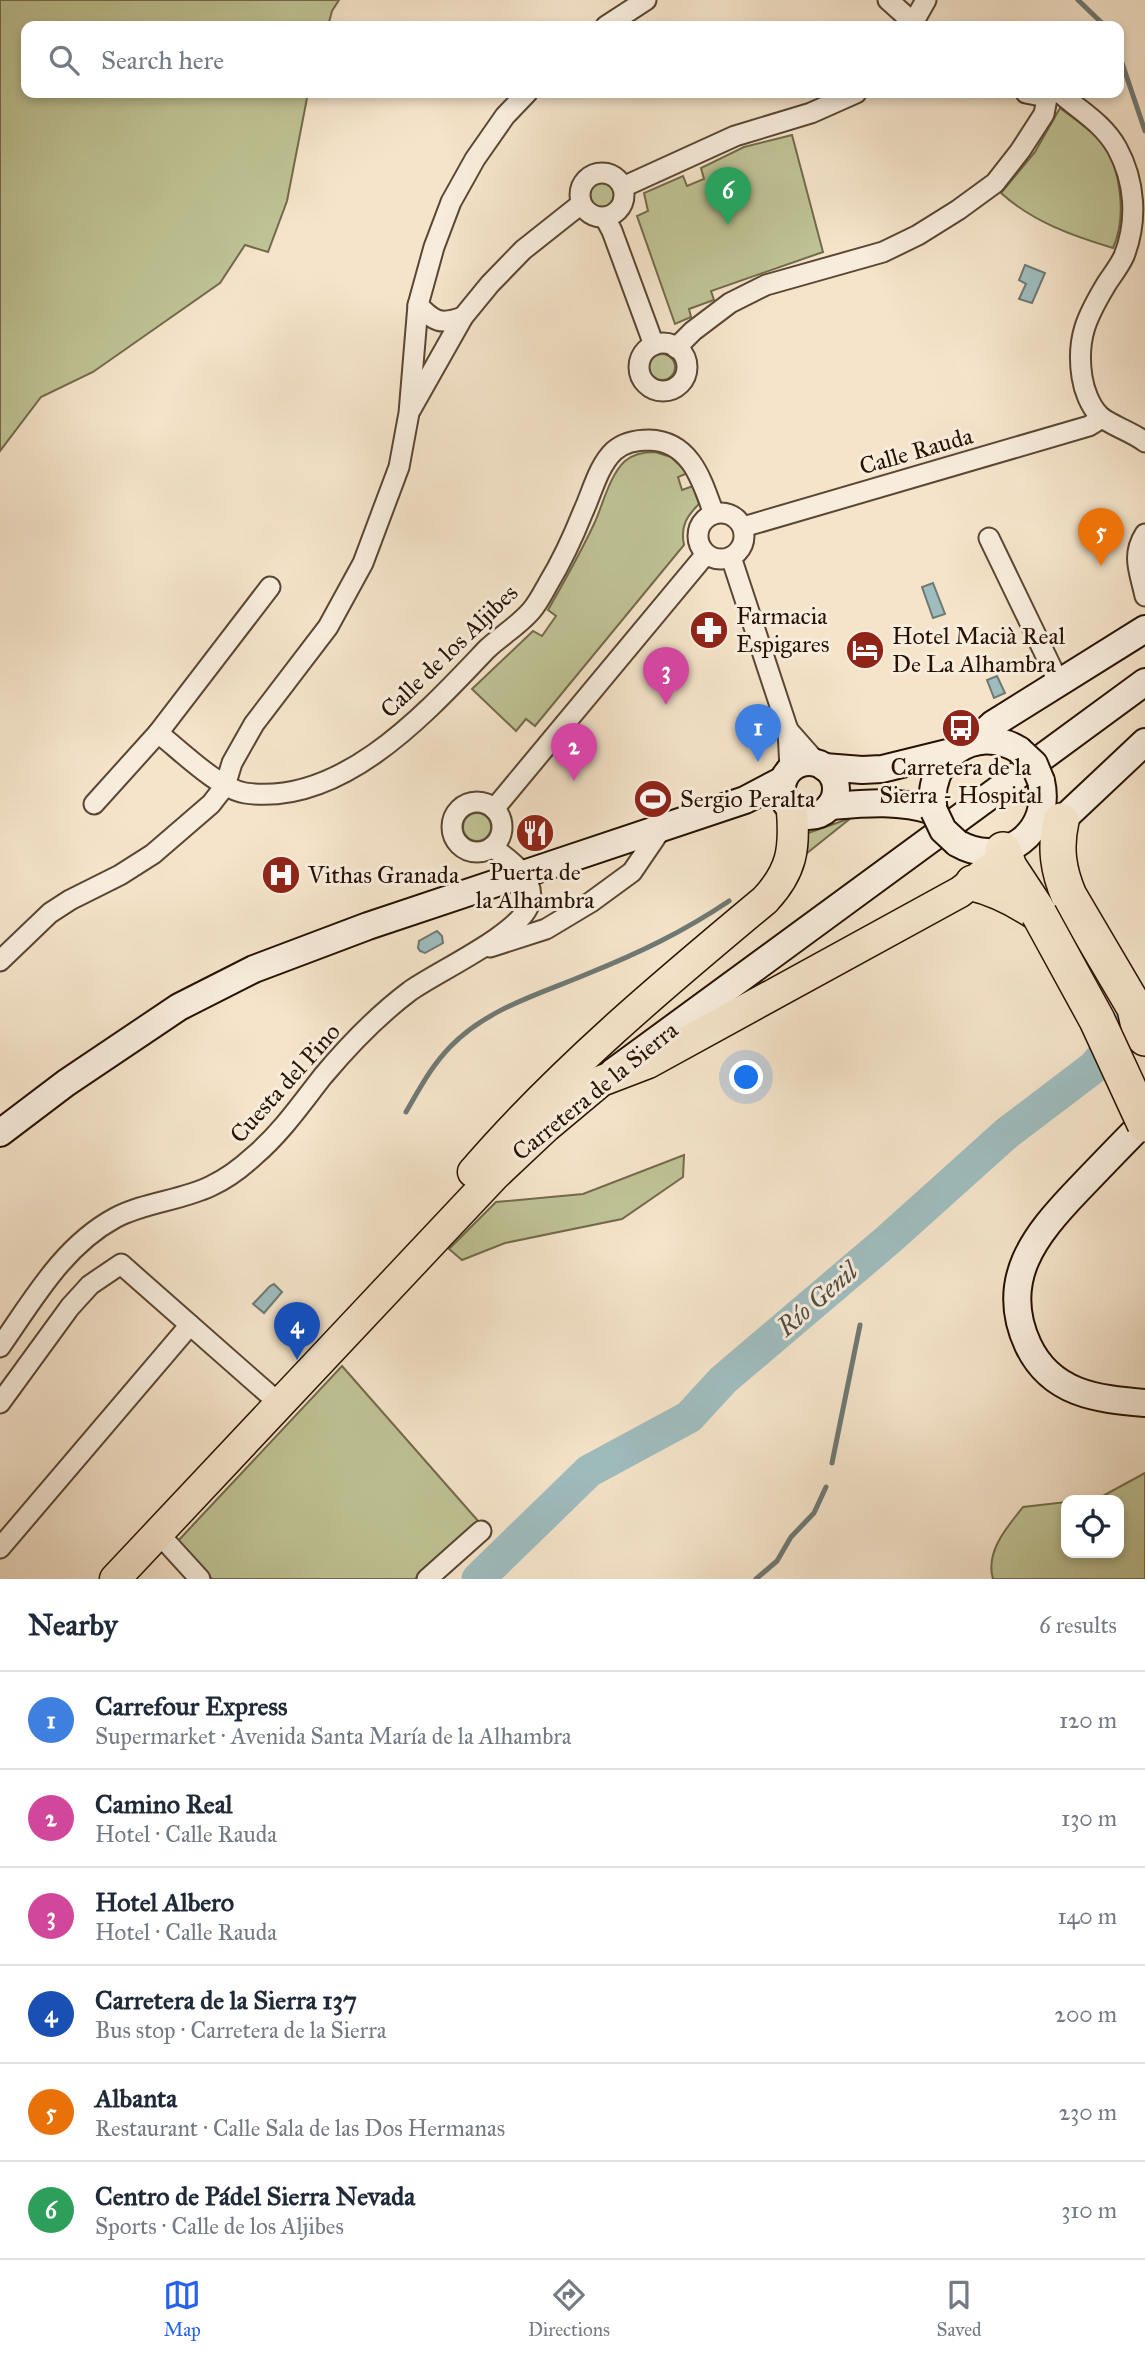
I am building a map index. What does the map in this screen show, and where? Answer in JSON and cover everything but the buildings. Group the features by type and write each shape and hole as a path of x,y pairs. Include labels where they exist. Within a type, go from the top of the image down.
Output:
{"highway":[{"path":"1044,823 1044,864 1057,904 1097,1020 1145,1123"},
{"path":"1000,851 1009,867 1057,904 1126,1013 1142,1033"},
{"path":"973,883 1016,898 1057,904"}],"main road":[{"path":"355,1325 395,1262 484,1159 536,1104 613,1030 778,886 790,861 794,838 790,809"},
{"path":"601,1081 648,1063 973,883 992,867 1000,851"},
{"name":"Carretera de la Sierra","path":"115,1579 495,1175 546,1126 601,1081"}],"street":[{"path":"614,21 646,0"},
{"path":"888,0 912,21"},
{"path":"916,21 926,0"},
{"path":"0,961 50,914 153,854 211,804 225,786 232,763 254,724 328,627 363,563 399,467 409,413 418,305 434,247 451,202 475,159 505,116 522,98"},
{"path":"624,187 735,136 811,113 845,98"},
{"path":"676,348 692,331 730,303 765,285 883,252 918,235 958,210 995,183 1044,114 1046,98"},
{"path":"1066,98 1103,128 1116,147 1128,172 1133,199 1132,227 1123,257 1092,307 1082,334 1079,359 1083,383 1093,407 1102,418 1145,442"},
{"path":"599,172 611,174 624,187 621,208 605,218 593,216 581,204 580,189 585,181 599,172"},
{"path":"409,413 463,317 490,284 523,250 581,204"},
{"path":"605,218 612,230 654,345"},
{"path":"418,305 438,321 450,322 463,317"},
{"path":"654,345 676,348 685,360 684,376 674,388 658,391 645,383 639,369 642,355 654,345"},
{"name":"Calle Rauda","path":"743,527 1089,426 1102,418"},
{"name":"Calle de los Aljibes","path":"225,786 244,793 274,793 300,789 328,780 365,760 404,731 496,641 531,612 566,552 600,471 612,453 624,444 639,440 656,441 670,444 683,453 695,466 714,514"},
{"path":"721,512 735,517 743,527 741,548 731,556 718,559 706,554 701,548 698,535 702,522 714,514 721,512"},
{"path":"1145,534 1137,548 1137,561 1145,596"},
{"path":"989,538 1059,683"},
{"path":"494,809 706,554"},
{"path":"731,556 788,730 787,775 783,797 790,809"},
{"path":"94,804 158,733 270,587"},
{"path":"1145,629 993,724 946,759 935,776 932,796 934,811 943,830 957,843 978,852 1000,851 1021,841 1145,742"},
{"name":"Carretera de la Sierra","path":"601,1081 1145,682"},
{"path":"745,800 790,809 801,816 822,813 830,806 836,785 832,775 788,730"},
{"path":"158,733 225,786"},
{"path":"0,1133 66,1083 179,1007 254,969 368,926 745,800 806,762 862,770 882,769 965,747 1001,742 1019,750 1034,764 1041,781 1044,823"},
{"path":"830,806 879,802 899,803 934,811"},
{"path":"481,803 494,809 500,817 502,825 498,841 492,847 477,852 461,847 454,838 454,817 465,805 481,803"},
{"name":"Cuesta del Pino","path":"482,949 546,929 591,902 632,872 662,828"},
{"path":"492,847 524,874"},
{"name":"Cuesta del Pino","path":"0,1347 61,1262 87,1236 115,1218 145,1205 209,1187 256,1155 282,1128 349,1046 384,1012 412,990 482,949 526,911 531,898 524,874"},
{"path":"1145,1123 1108,1157 1039,1233 1024,1261 1017,1296 1018,1314 1027,1342 1041,1365 1054,1378 1088,1396 1145,1403"},
{"path":"0,1403 70,1307 90,1285 121,1264 281,1405"},
{"path":"0,1548 190,1325"},
{"path":"427,1579 481,1531"},
{"path":"159,1534 200,1579"}],"green space":[{"path":"0,0 339,0 329,21 21,21 21,98 307,98 287,201 268,252 245,245 220,283 93,372 41,397 0,451"},
{"path":"1060,108 1094,134 1109,153 1114,165 1121,209 1113,248 1068,233 1040,220 1001,193 1035,152"},
{"path":"792,135 823,252 711,291 714,300 689,309 691,317 675,324 637,216 648,211 644,193 683,176 687,186 704,179 701,168 744,147"},
{"path":"603,182 612,186 616,195 612,204 603,208 594,204 590,195 594,186"},
{"path":"662,354 671,358 675,367 671,376 662,380 653,376 649,367 653,358"},
{"path":"655,452 671,457 688,473 678,477 682,490 693,486 699,504 686,522 683,532 684,545 535,726 526,719 516,731 472,689 533,631 542,636 556,616 548,610 589,535 619,467 632,457"},
{"path":"477,813 487,817 491,827 487,837 477,841 467,837 463,827 467,817"},
{"path":"851,818 807,853 808,833"},
{"path":"684,1155 683,1177 622,1219 505,1243 462,1260 449,1249 496,1202 583,1194"},
{"path":"342,1366 479,1522 415,1579 212,1579 177,1542"},
{"path":"1145,1473 1145,1579 993,1579 992,1559 999,1540 1023,1507 1061,1503 1061,1558 1124,1558 1124,1495 1105,1495"}],"water":[{"path":"1025,265 1045,273 1032,303 1019,299 1026,284 1019,280"},
{"path":"933,583 945,614 933,618 922,587"},
{"path":"997,676 1005,693 994,698 987,680"},
{"path":"437,931 442,936 443,943 425,953 420,951 419,941"},
{"path":"274,1284 282,1292 264,1313 253,1304"}],"waterway":[{"path":"1078,0 1100,21"},
{"path":"1124,69 1145,131"},
{"path":"406,1112 444,1053 481,1022 515,1003 643,950 695,923 729,901"},
{"name":"Río Genil","path":"478,1579 589,1471 689,1417 723,1380 889,1239 1007,1133 1094,1067 1126,1028"},
{"path":"832,1463 860,1325"},
{"path":"756,1579 777,1561 791,1537 814,1513 826,1487"}],"place":[{"name":"Centro de Pádel Sierra Nevada","path":"728,225"},
{"name":"Albanta","path":"1101,566"},
{"name":"Farmacia Espigares","path":"709,630"},
{"name":"Hotel Macià Real De La Alhambra","path":"865,650"},
{"name":"Hotel Albero","path":"666,705"},
{"name":"Carretera de la Sierra - Hospital","path":"961,728"},
{"name":"Carrefour Express","path":"758,762"},
{"name":"Camino Real","path":"574,781"},
{"name":"Sergio Peralta","path":"653,799"},
{"name":"Puerta de la Alhambra","path":"535,833"},
{"name":"Vithas Granada","path":"281,875"},
{"name":"Carretera de la Sierra 137","path":"297,1360"}]}
